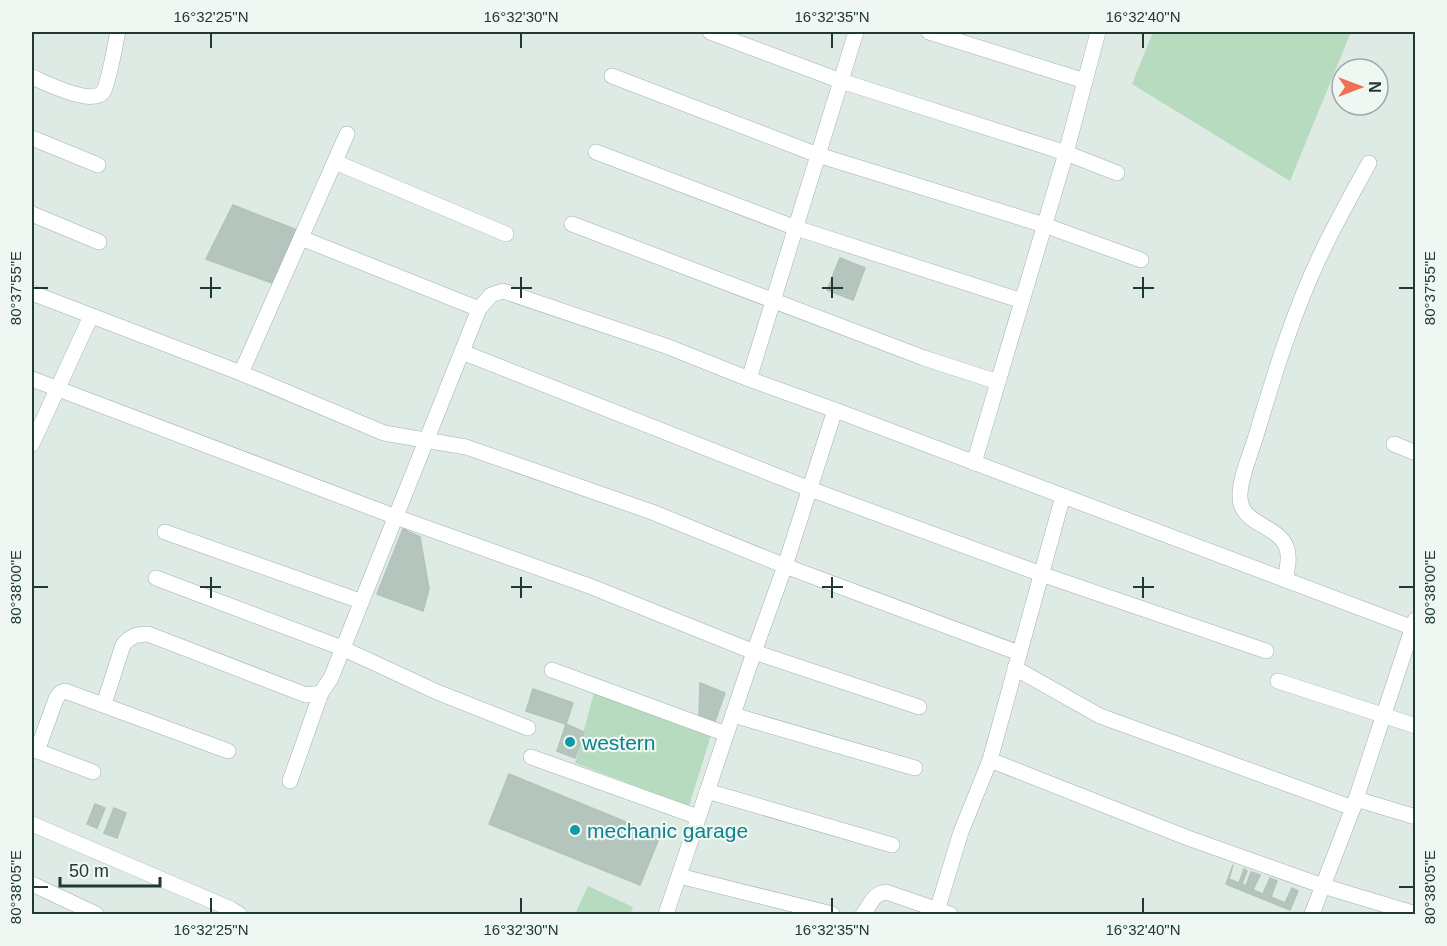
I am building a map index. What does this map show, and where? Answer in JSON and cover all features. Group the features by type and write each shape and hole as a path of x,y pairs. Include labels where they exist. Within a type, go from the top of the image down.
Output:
{"street":[{"path":"32,77 86,97 98,95 104,91 118,32"},
{"path":"710,32 841,81 1066,153 1118,173"},
{"path":"749,379 856,32"},
{"path":"929,32 1085,81"},
{"path":"974,463 1066,153 1098,32"},
{"path":"612,76 818,156 1044,225 1141,260"},
{"path":"241,373 347,134"},
{"path":"32,138 98,165"},
{"path":"596,152 796,228 1022,301"},
{"path":"335,162 506,234"},
{"path":"1285,580 1287,547 1280,538 1244,511 1241,505 1241,490 1296,312 1320,255 1369,163"},
{"path":"32,214 99,242"},
{"path":"572,224 924,358 998,382"},
{"path":"301,238 479,309"},
{"path":"290,781 321,693 331,678 479,309 486,300 503,291 666,346 1285,580 1414,626 1354,803 1312,915"},
{"path":"32,293 241,373 384,433 466,447 652,512 785,566 1019,653"},
{"path":"32,444 91,316"},
{"path":"462,352 810,489 1041,574 1266,651"},
{"path":"32,380 396,517 592,587 754,652 919,707"},
{"path":"666,915 785,566 835,410"},
{"path":"1394,444 1416,453"},
{"path":"863,915 874,897 886,892 941,913 961,832 990,760 1063,496"},
{"path":"165,532 360,601"},
{"path":"156,578 342,648 437,692 528,728"},
{"path":"105,704 123,645 129,638 141,634 148,634 306,695 321,693"},
{"path":"1015,668 1100,716 1354,803 1416,817"},
{"path":"552,670 726,734"},
{"path":"1278,681 1416,726"},
{"path":"93,772 34,750 56,699 60,693 65,691 228,751"},
{"path":"733,715 915,768"},
{"path":"531,757 698,817"},
{"path":"990,760 1188,838 1323,886 1416,914"},
{"path":"707,791 892,845"},
{"path":"32,824 231,909 239,915"},
{"path":"679,876 832,915"},
{"path":"32,884 96,915"}],"green space":[{"path":"1153,32 1351,32 1341,57 1330,57 1330,83 1290,181 1132,84"},
{"path":"598,678 711,735 689,806 575,763"},
{"path":"588,886 633,907 630,914 575,914"}],"building":[{"path":"233,205 297,230 272,283 206,259"},
{"path":"840,258 865,268 853,300 827,290"},
{"path":"403,529 420,537 429,589 423,611 377,594"},
{"path":"700,683 725,693 714,724 699,718"},
{"path":"533,689 573,703 566,724 526,711"},
{"name":"western","path":"566,724 584,732 575,758 557,751"},
{"name":"mechanic garage","path":"509,774 660,836 640,885 489,824"},
{"path":"95,804 105,808 97,828 87,824"},
{"path":"114,808 126,813 117,838 104,833"},
{"path":"1233,865 1229,879 1239,883 1244,869 1247,871 1242,884 1246,886 1251,872 1260,875 1253,890 1263,894 1270,878 1277,881 1271,897 1285,903 1292,888 1298,891 1290,910 1226,884"}],"place":[{"name":"western","path":"570,742"},
{"name":"mechanic garage","path":"575,830"}]}
